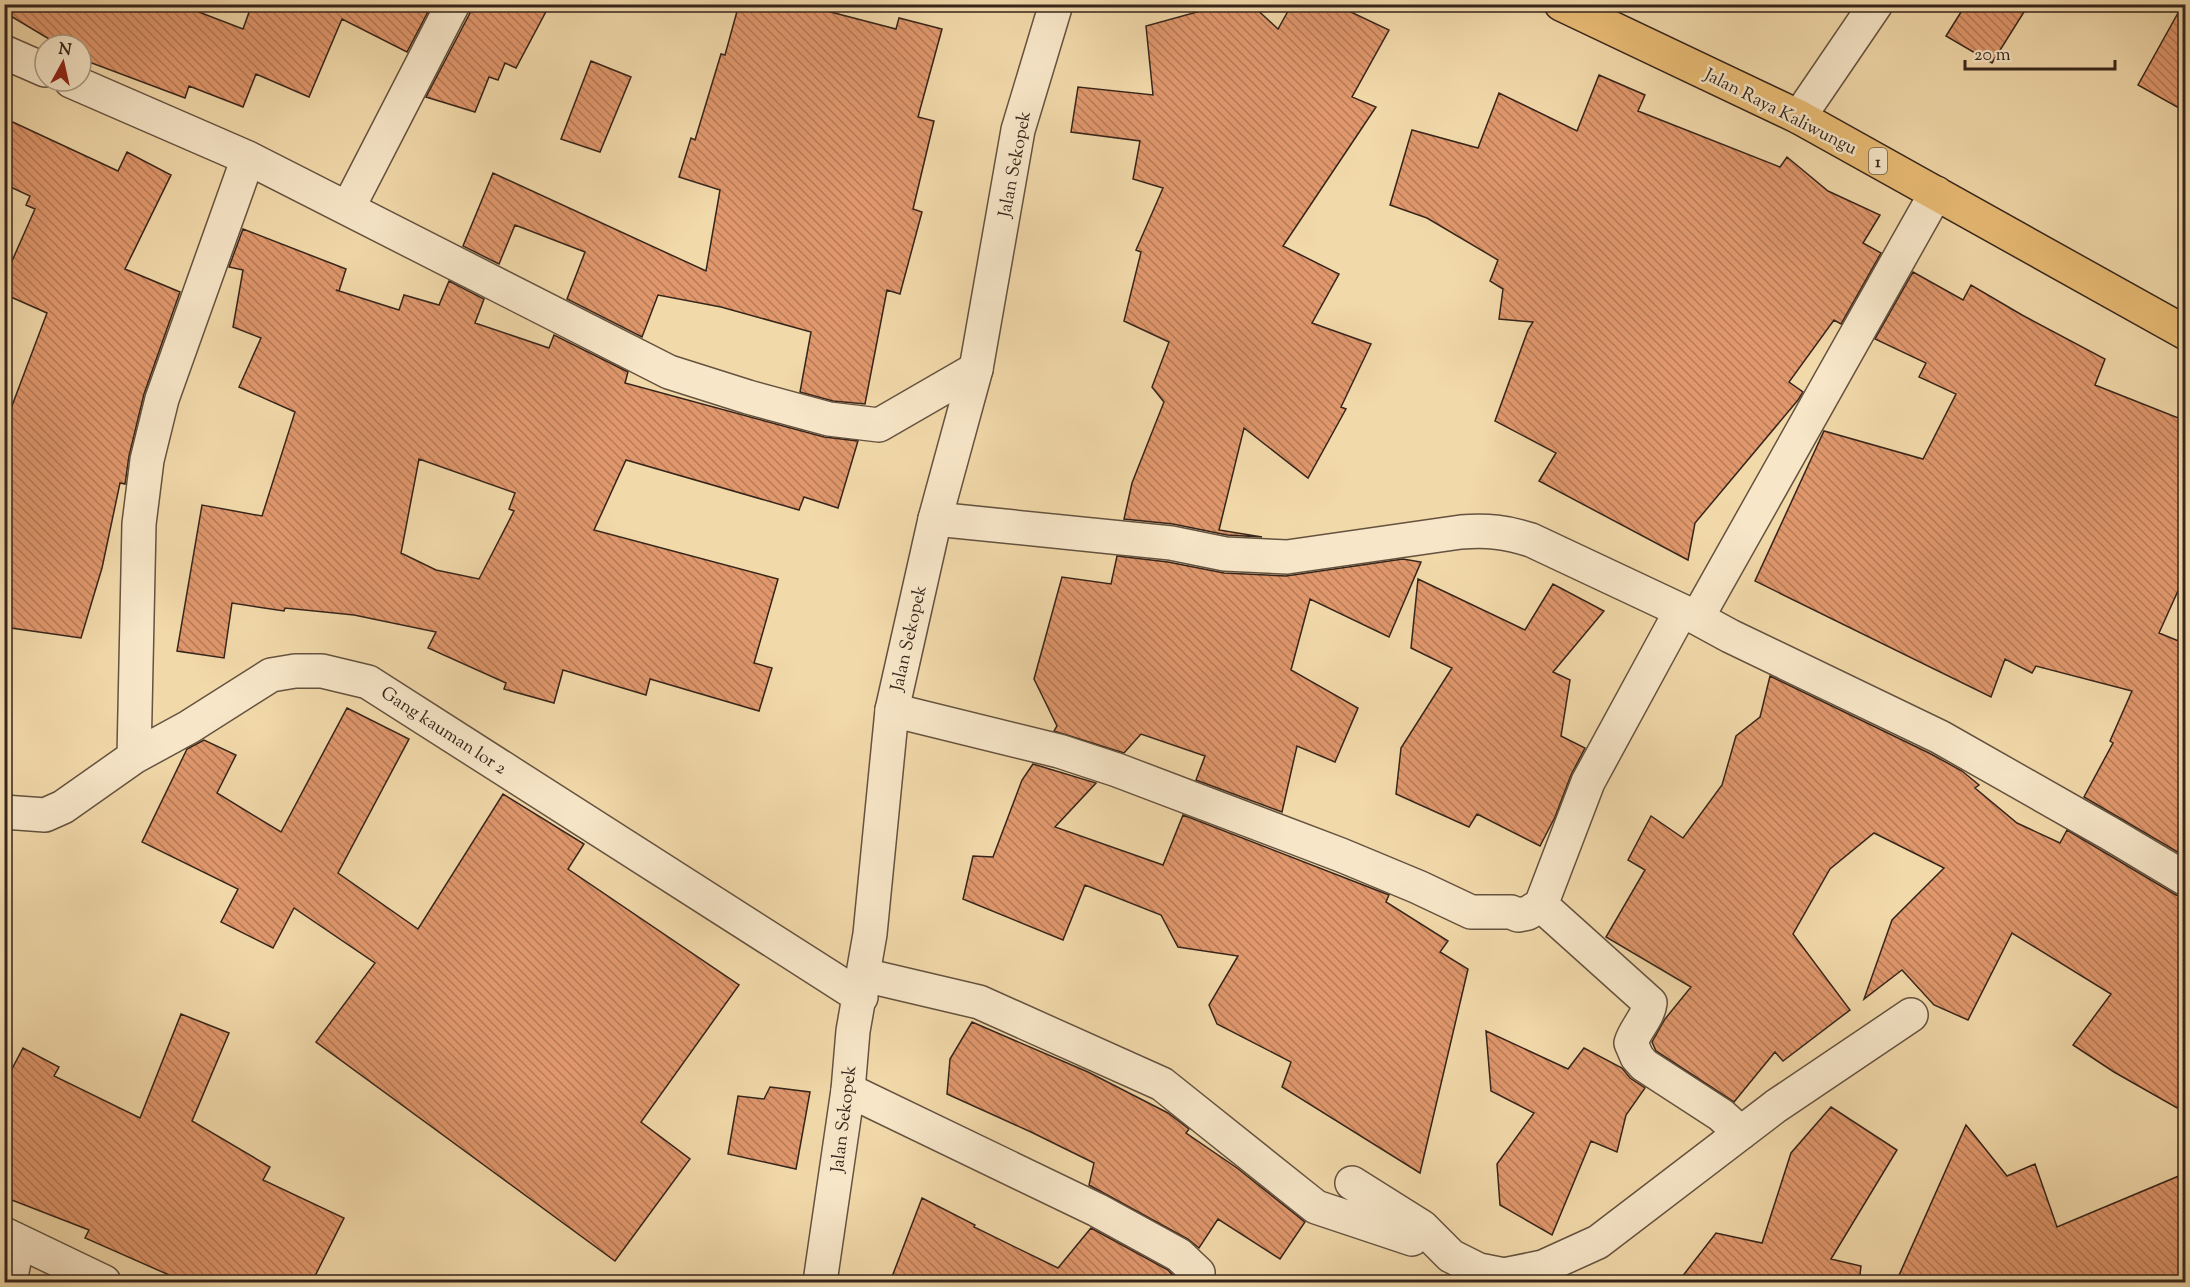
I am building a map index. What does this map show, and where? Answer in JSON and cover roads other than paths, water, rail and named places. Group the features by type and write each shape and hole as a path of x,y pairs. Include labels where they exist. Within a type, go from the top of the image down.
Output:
{"main road":[{"name":"Jalan Raya Kaliwungu","path":"1561,4 1799,117 2186,333"}],"street":[{"path":"348,208 453,4"},
{"name":"Jalan Sekopek","path":"820,1282 848,1090 854,1031 870,934 892,710 935,519 976,369 1018,130 1056,4"},
{"path":"1799,117 1876,4"},
{"path":"4,52 33,65"},
{"path":"93,91 248,158 669,372 748,397 830,419 879,425 976,369"},
{"path":"134,757 139,524 147,460 162,399 248,158"},
{"path":"892,710 1059,751 1117,770 1341,855 1471,912 1511,912 1518,915 1528,913 1541,905 1588,782 1689,615 1936,193"},
{"path":"935,519 1171,543 1225,554 1287,557 1461,532 1490,530 1532,540 1940,736 2186,879"},
{"name":"Gang kauman lor 2","path":"4,812 45,815 63,807 134,757 189,727 271,675 295,671 322,671 368,682 862,989 979,1002 1162,1084 1316,1207 1417,1233"},
{"path":"1541,905 1650,1004 1631,1043 1637,1057 1644,1065 1720,1115 1741,1133"},
{"path":"1352,1183 1417,1233 1451,1256 1479,1270 1504,1275 1543,1267 1598,1242 1776,1106 1911,1015"},
{"path":"848,1090 1097,1210 1179,1255 1198,1273 1197,1282"},
{"path":"10,1282 11,1238 104,1282"}]}
